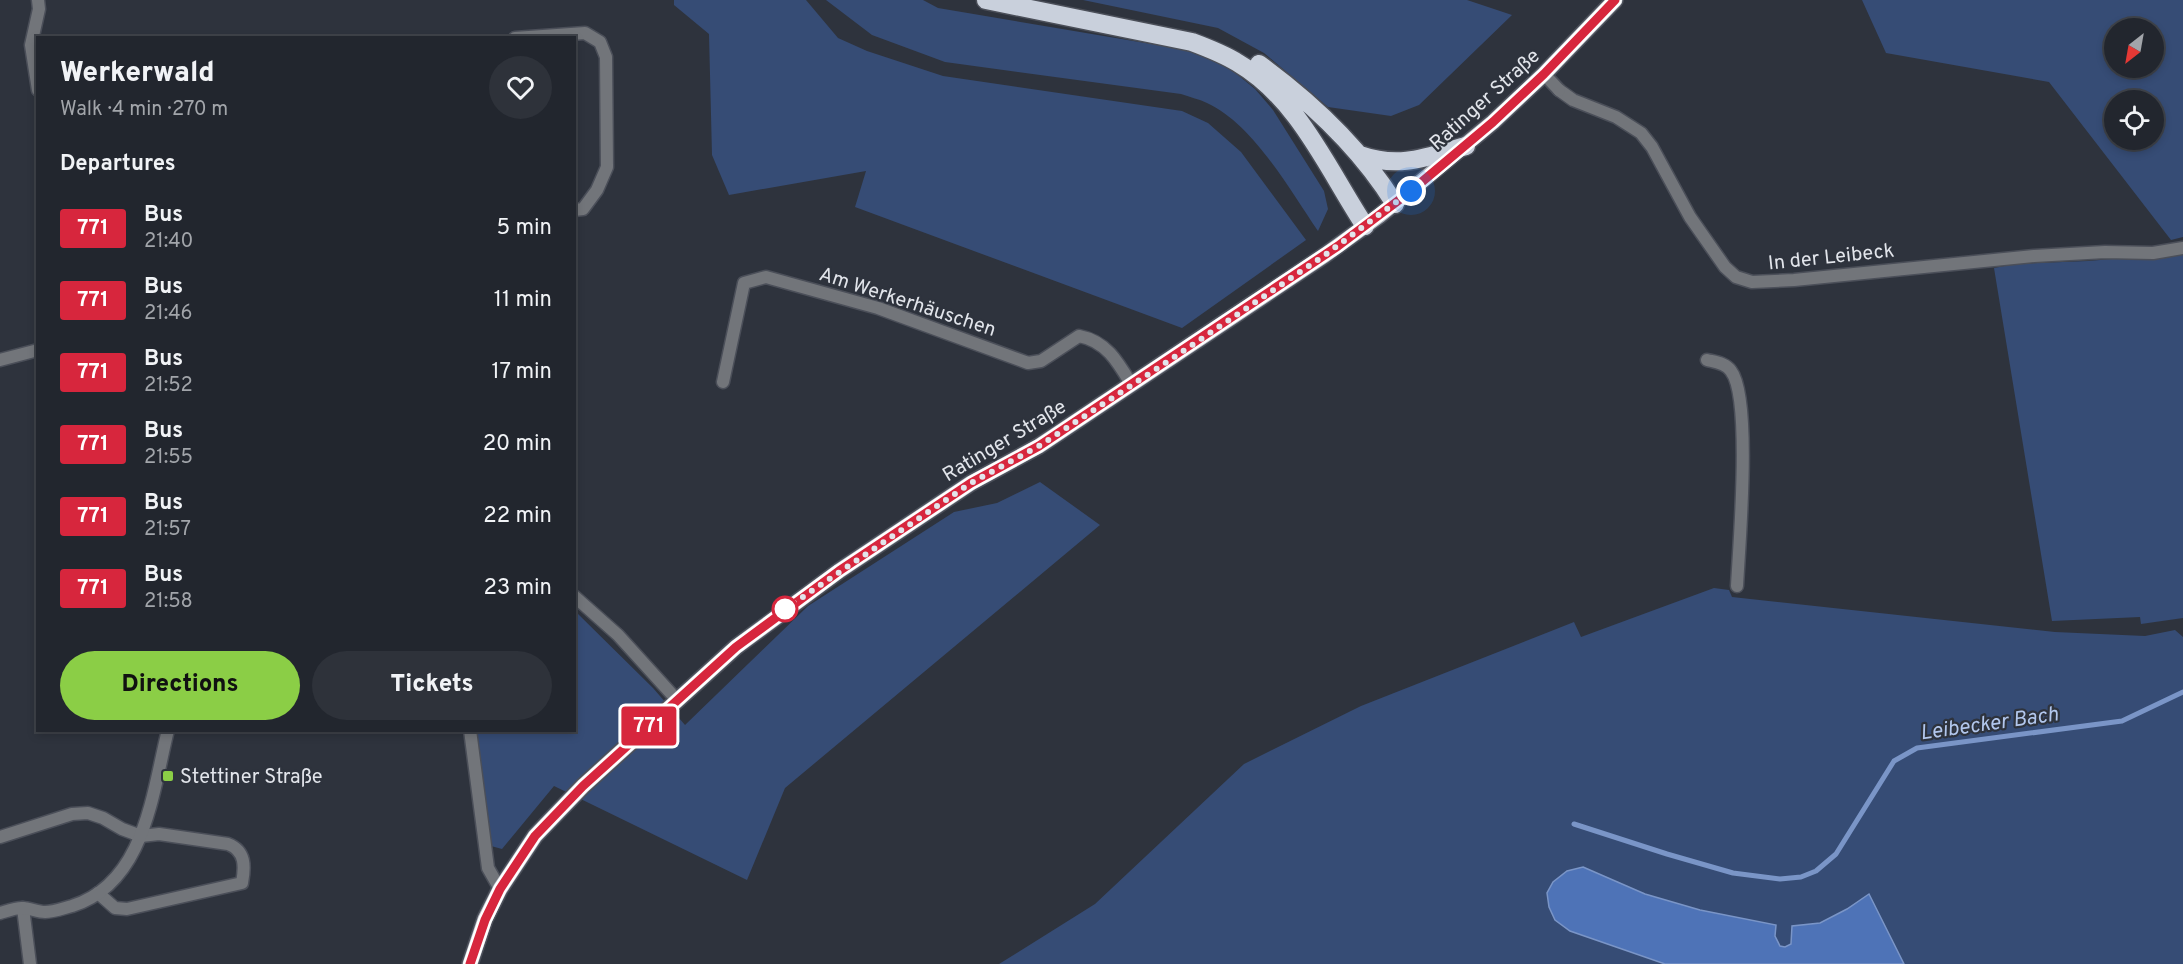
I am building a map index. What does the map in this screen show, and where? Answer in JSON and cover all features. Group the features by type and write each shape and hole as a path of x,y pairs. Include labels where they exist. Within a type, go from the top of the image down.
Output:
{"highway":[{"path":"986,0 1192,42 1240,64 1264,82 1293,113 1316,145 1365,226"},
{"path":"1033,0 1179,29 1215,40 1247,55 1280,80 1360,155 1395,204"},
{"path":"1360,155 1383,162 1409,162 1466,146"}],"main road":[{"name":"Ratinger Straße","path":"470,964 485,920 500,889 535,836 556,812 759,628 839,571 971,483 1039,446 1325,255 1395,204 1466,146 1544,74 1615,0"}],"street":[{"path":"36,77 31,45 39,9 38,0"},
{"path":"543,36 585,33 600,42 606,57 607,167 597,190 583,209 576,210"},
{"name":"In der Leibeck","path":"1544,74 1559,90 1573,100 1616,117 1641,133 1652,147 1690,218 1725,267 1736,277 1752,282 1794,280 2034,256 2153,252 2183,248"},
{"name":"Am Werkerhäuschen","path":"723,382 744,283 766,277 878,308 1028,363 1041,361 1079,336 1090,338 1102,344 1116,359 1131,384"},
{"path":"0,360 36,351"},
{"path":"1707,360 1723,364 1731,370 1740,394 1742,495 1737,586"},
{"path":"576,598 618,635 677,700"},
{"path":"0,913 23,908 45,912 73,905 98,893 124,868 141,836 167,732"},
{"path":"471,732 488,868 500,889"},
{"path":"0,837 72,814 88,813 141,836 159,834 232,846 241,853 243,860 242,883 122,910 109,904 98,893"},
{"path":"23,908 30,964"}],"shaded area":[{"path":"674,0 806,0 838,38 867,51 943,76 1182,111 1208,123 1241,152 1306,240 1182,328 855,207 866,171 729,195 712,155 709,34 674,5"},
{"path":"826,0 923,0 938,8 1187,50 1211,59 1233,71 1255,89 1273,110 1324,191 1328,209 1318,231 1283,178 1255,142 1224,113 1204,102 1181,94 945,62 872,35"},
{"path":"1083,0 1467,0 1512,15 1419,105 1391,116 1328,107 1264,53 1218,28"},
{"path":"1862,0 2183,0 2183,237 2171,240 2049,82 1886,53"},
{"path":"2183,253 2183,618 2141,624 2140,617 2052,621 1994,268 2015,264"},
{"path":"1040,482 1100,525 785,788 747,880 554,786 502,849 491,846 477,732 576,732 576,612 653,688 685,725 808,606 954,512 997,503"},
{"path":"1714,588 1729,590 1732,597 2055,632 2145,636 2175,630 2183,637 2183,964 999,964 1095,904 1244,764 1361,706 1574,622 1581,637"},
{"path":"1583,867 1645,894 1700,910 1776,925 1775,936 1780,946 1785,947 1791,944 1792,926 1820,923 1869,894 1904,964 1665,964 1570,931 1555,920 1549,907 1547,893 1553,882 1567,871"}],"waterway":[{"name":"Leibecker Bach","path":"1574,824 1733,873 1780,879 1801,877 1816,871 1836,854 1894,761 1917,748 2122,721 2183,692"}],"bus line":[{"name":"771","path":"470,964 474,947 500,889 535,836 583,786 736,647 839,571 971,483 1039,446 1338,246 1466,146 1544,74 1615,0"}],"place":[{"name":"Stettiner Straße","path":"168,776"}],"route":[{"path":"785,609 971,483 1039,446 1170,360 1325,255 1411,191"}]}
